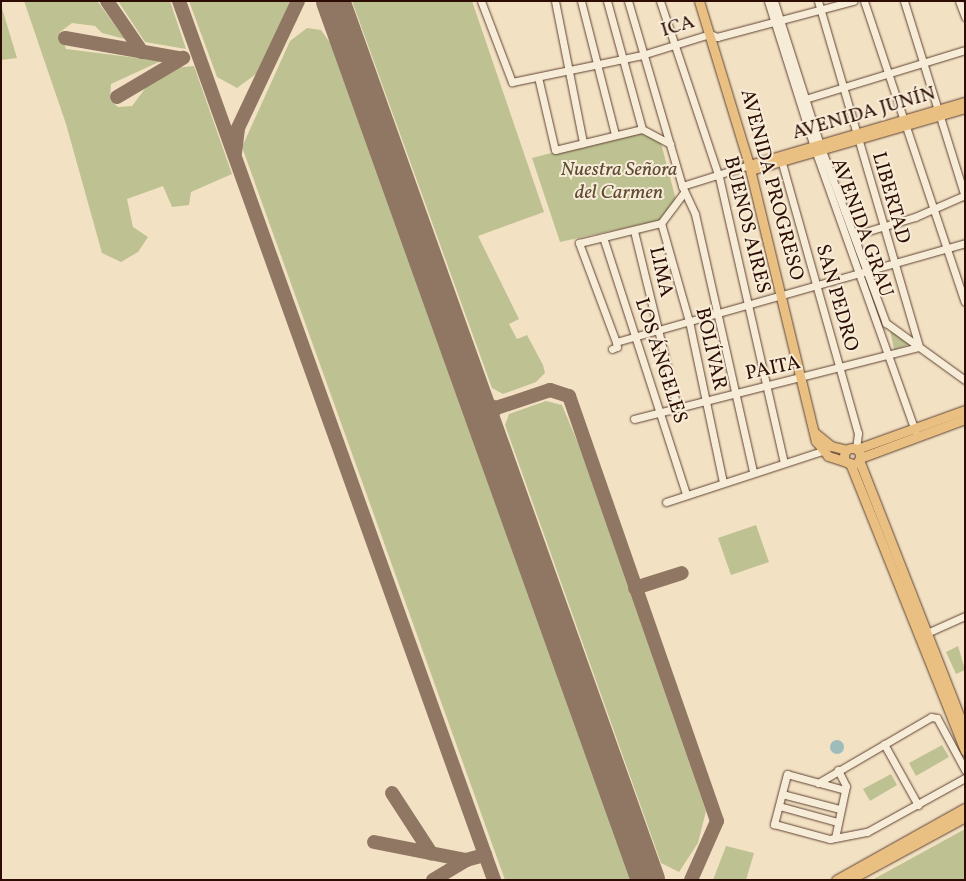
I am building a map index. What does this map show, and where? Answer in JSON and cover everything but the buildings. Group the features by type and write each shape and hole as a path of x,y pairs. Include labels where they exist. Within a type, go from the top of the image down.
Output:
{"main road":[{"name":"AVENIDA PROGRESO","path":"699,1 713,36"},
{"name":"AVENIDA PROGRESO","path":"705,1 713,36 751,167 783,293 804,379 813,431 822,451"},
{"name":"AVENIDA JUNÍN","path":"751,167 856,138 938,113 965,102"},
{"name":"AVENIDA JUNÍN","path":"938,113 965,108"},
{"path":"822,451 854,456 965,410"},
{"path":"915,432 965,419"},
{"path":"813,431 823,442 854,456 878,520 964,725"},
{"path":"878,520 959,743 965,751"},
{"path":"836,880 965,808"},
{"path":"854,878 965,817"}],"street":[{"name":"ICA","path":"481,1 510,81 642,55 675,45 776,22 853,1"},
{"path":"555,1 583,143"},
{"path":"581,1 615,134"},
{"path":"607,1 642,128"},
{"path":"628,1 642,55 683,190 691,200 720,312 753,472"},
{"name":"BUENOS AIRES","path":"660,1 719,177 784,462"},
{"name":"AVENIDA GRAU","path":"768,1 805,99 818,149 856,235 886,323 919,347"},
{"name":"AVENIDA GRAU","path":"774,1 776,22 915,432"},
{"name":"LIBERTAD","path":"818,1 841,89 883,228 891,262 919,347"},
{"path":"864,1 965,302"},
{"path":"856,235 883,228 965,196 904,1"},
{"path":"959,1 965,17"},
{"path":"805,99 889,75 965,50"},
{"path":"538,76 554,150 642,128 670,144"},
{"name":"SAN PEDRO","path":"781,159 814,284 859,438 854,456"},
{"name":"AVENIDA JUNÍN","path":"683,190 751,167"},
{"path":"683,190 661,223 579,243 614,345 633,337 868,268 965,243"},
{"name":"BOLÍVAR","path":"661,223 689,321 723,482"},
{"name":"LIMA","path":"634,231 677,408"},
{"name":"LOS ÁNGELES","path":"603,237 633,337 660,412 686,494"},
{"path":"919,347 965,380"},
{"name":"PAITA","path":"634,420 767,385 804,379 840,370 919,347"},
{"path":"666,502 822,451"},
{"path":"927,633 965,616"},
{"path":"818,782 931,717 937,718 959,743 965,770"},
{"path":"884,744 918,804"},
{"path":"835,838 845,790 838,770"},
{"path":"845,790 787,774 774,824 835,838 867,832 965,778"},
{"path":"782,794 840,809"},
{"path":"779,806 837,822"}],"green space":[{"path":"24,1 98,2 125,39 102,33 95,26 72,23 60,32 66,49 161,61 111,84 110,100 118,107 132,106 147,86 174,68 194,66 232,174 191,192 189,205 172,207 163,186 127,199 133,227 148,237 138,252 121,262 102,253 66,124"},
{"path":"118,1 170,1 186,49 145,42"},
{"path":"189,1 291,1 256,74 237,88 217,77"},
{"path":"352,1 472,1 544,212 478,236 519,319 509,324 517,339 527,335 543,365 545,373 536,382 503,394 492,388"},
{"path":"1,5 17,58 1,60"},
{"path":"307,28 321,30 331,44 631,880 505,880 242,147 290,41"},
{"name":"Nuestra Señora del Carmen","path":"639,130 661,143 676,200 661,220 560,242 532,158"},
{"path":"890,329 910,344 894,350"},
{"path":"546,401 562,405 580,448 706,811 698,843 679,872 661,863 505,425 509,414"},
{"path":"756,525 769,562 731,575 718,538"},
{"path":"958,646 965,670 956,674 946,652"},
{"path":"942,745 949,757 916,776 909,763"},
{"path":"891,774 897,785 870,801 863,789"},
{"path":"965,829 965,880 872,880"},
{"path":"726,846 754,853 746,880 713,880"}],"water":[{"path":"834,740 840,740 844,747 840,754 834,754 830,750 830,744"}],"taxiway":[{"path":"107,1 142,52"},
{"path":"179,1 494,880"},
{"path":"235,153 238,128 298,1"},
{"path":"65,38 179,58"},
{"path":"117,97 183,58"},
{"path":"484,423 496,408 550,390 569,396 717,821 691,880"},
{"path":"476,400 496,408"},
{"path":"635,588 682,573"},
{"path":"392,793 431,853"},
{"path":"374,842 466,860"},
{"path":"433,880 466,860 485,855"}],"runway":[{"path":"333,1 648,880"}]}
